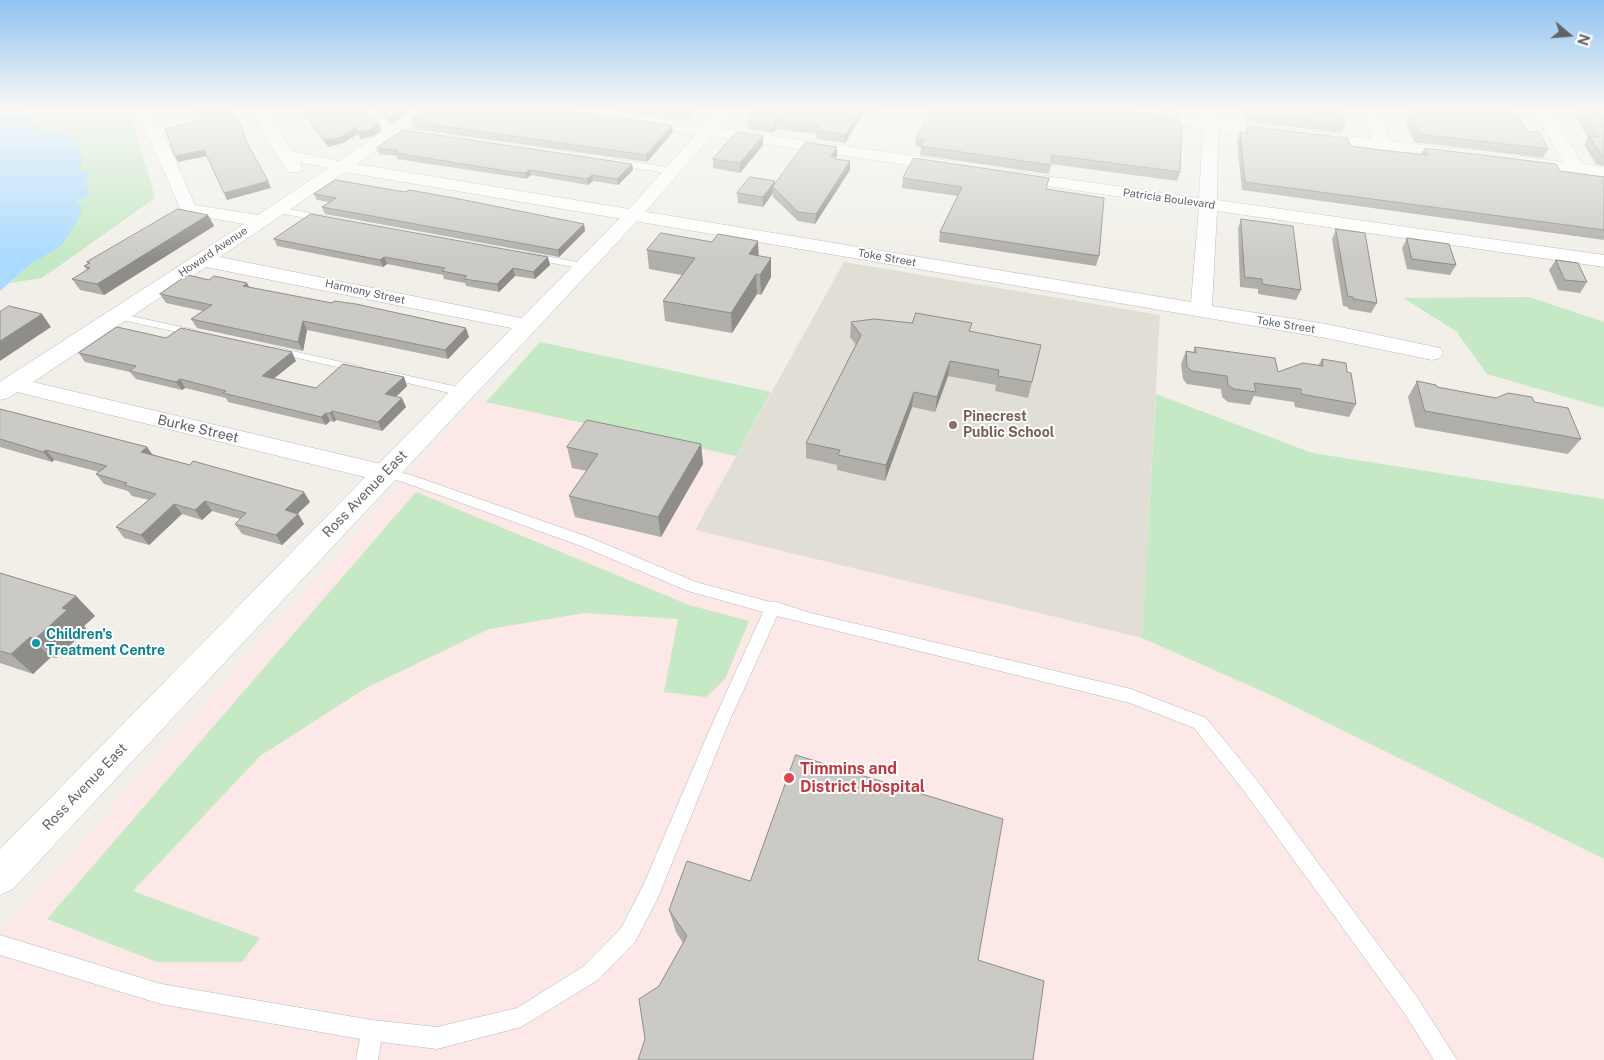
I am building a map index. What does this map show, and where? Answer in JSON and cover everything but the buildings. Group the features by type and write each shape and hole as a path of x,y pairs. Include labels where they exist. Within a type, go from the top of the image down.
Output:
{"street":[{"path":"167,159 188,209 260,221"},
{"path":"288,159 308,188"},
{"name":"Toke Street","path":"310,159 1326,331 1432,353"},
{"name":"Howard Avenue","path":"6,388 203,260 351,159"},
{"name":"Ross Avenue East","path":"0,876 633,215 682,159"},
{"path":"902,159 964,169"},
{"path":"1201,311 1210,159"},
{"path":"1570,159 1576,169"},
{"path":"1508,160 1604,172"},
{"name":"Patricia Boulevard","path":"994,173 1604,261"},
{"name":"Harmony Street","path":"203,260 526,325"},
{"name":"Burke Street","path":"6,388 385,474"}],"lane":[{"path":"608,161 672,171"},
{"path":"277,210 335,220"},
{"path":"517,253 584,266"},
{"path":"117,316 209,336"},
{"path":"263,348 462,392"},
{"path":"385,474 406,478 586,542 693,587 773,607 811,619 1131,696 1200,723 1250,785 1410,1004 1446,1060"},
{"path":"0,945 161,994 372,1031 437,1038 521,1017 573,986 605,960 628,935 650,892 773,607"},
{"path":"367,1060 372,1031"}],"shaded area":[{"name":"Pinecrest Public School","path":"844,262 1160,315 1142,638 695,530"},
{"name":"Timmins and District Hospital","path":"473,399 736,456 695,530 1142,638 1275,697 1604,859 1604,1060 0,1060 0,933 406,478"}],"green space":[{"path":"74,159 144,159 155,198 42,278 10,283 31,264 61,246 75,202 84,182"},
{"path":"1529,297 1604,322 1604,408 1487,374 1456,331 1403,298"},
{"path":"540,342 771,392 736,456 486,402"},
{"path":"1156,394 1312,453 1604,499 1604,859 1275,697 1142,638"},
{"path":"416,492 689,605 749,621 725,679 706,697 664,692 678,619 584,613 489,629 366,688 260,756 133,891 260,938 242,962 157,962 47,919"}],"water":[{"path":"0,159 83,159 80,170 90,174 84,182 88,187 89,196 75,202 81,205 81,213 75,225 61,246 31,264 0,291"}],"place":[{"name":"Pinecrest Public School","path":"953,425"},
{"name":"Children's Treatment Centre","path":"36,643"},
{"name":"Timmins and District Hospital","path":"789,778"}]}
